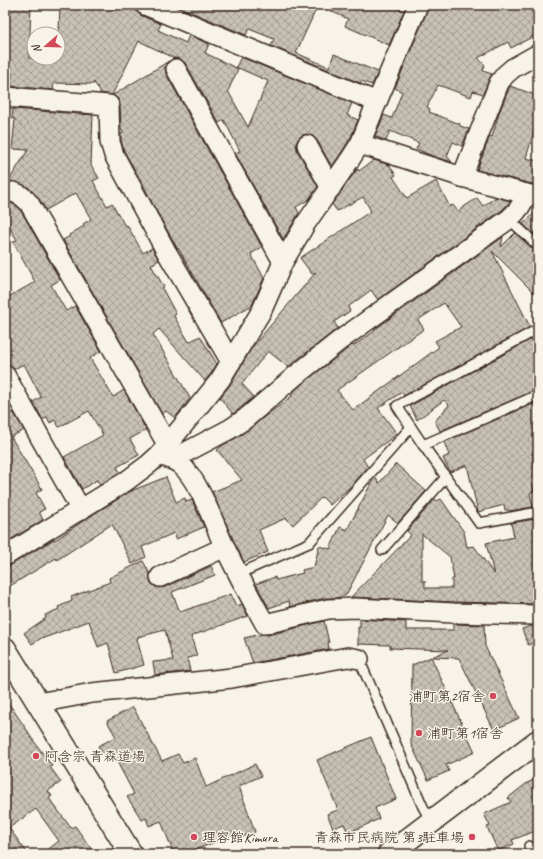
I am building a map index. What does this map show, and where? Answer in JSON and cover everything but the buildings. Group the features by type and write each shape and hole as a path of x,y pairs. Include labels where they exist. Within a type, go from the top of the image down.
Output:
{"street":[{"path":"145,5 377,102"},
{"path":"166,453 220,380 262,310 283,262 306,224 360,144 418,5"},
{"path":"462,177 498,83 504,75 513,68 538,54"},
{"path":"176,69 283,262"},
{"path":"5,97 109,105 110,142 114,155 166,251 231,362"},
{"path":"360,144 462,177 532,195"},
{"path":"307,145 331,188"},
{"path":"13,192 19,194 28,203 166,453 181,465 191,477 200,492 238,574 265,624 328,609 348,608 538,615"},
{"path":"5,556 125,482 166,453 230,429 245,419 339,341 509,219 532,195"},
{"path":"5,375 81,510"},
{"path":"160,577 225,547"},
{"path":"5,650 131,854"},
{"path":"38,704 92,693 232,678 348,657 359,659"},
{"path":"389,854 538,741"}],"lane":[{"path":"509,219 538,246"},
{"path":"538,329 397,406 410,427 479,523 538,512"},
{"path":"423,445 538,395"},
{"path":"238,574 309,543 410,427"},
{"path":"382,550 446,477"},
{"path":"359,659 423,807 431,821"}],"place":[{"name":"浦町第2宿舎","path":"493,696"},
{"name":"浦町第1宿舎","path":"419,733"},
{"name":"阿含宗 青森道場","path":"36,756"},
{"name":"理容館Kimura","path":"194,837"},
{"name":"青森市民病院 第3駐車場","path":"472,837"}]}
